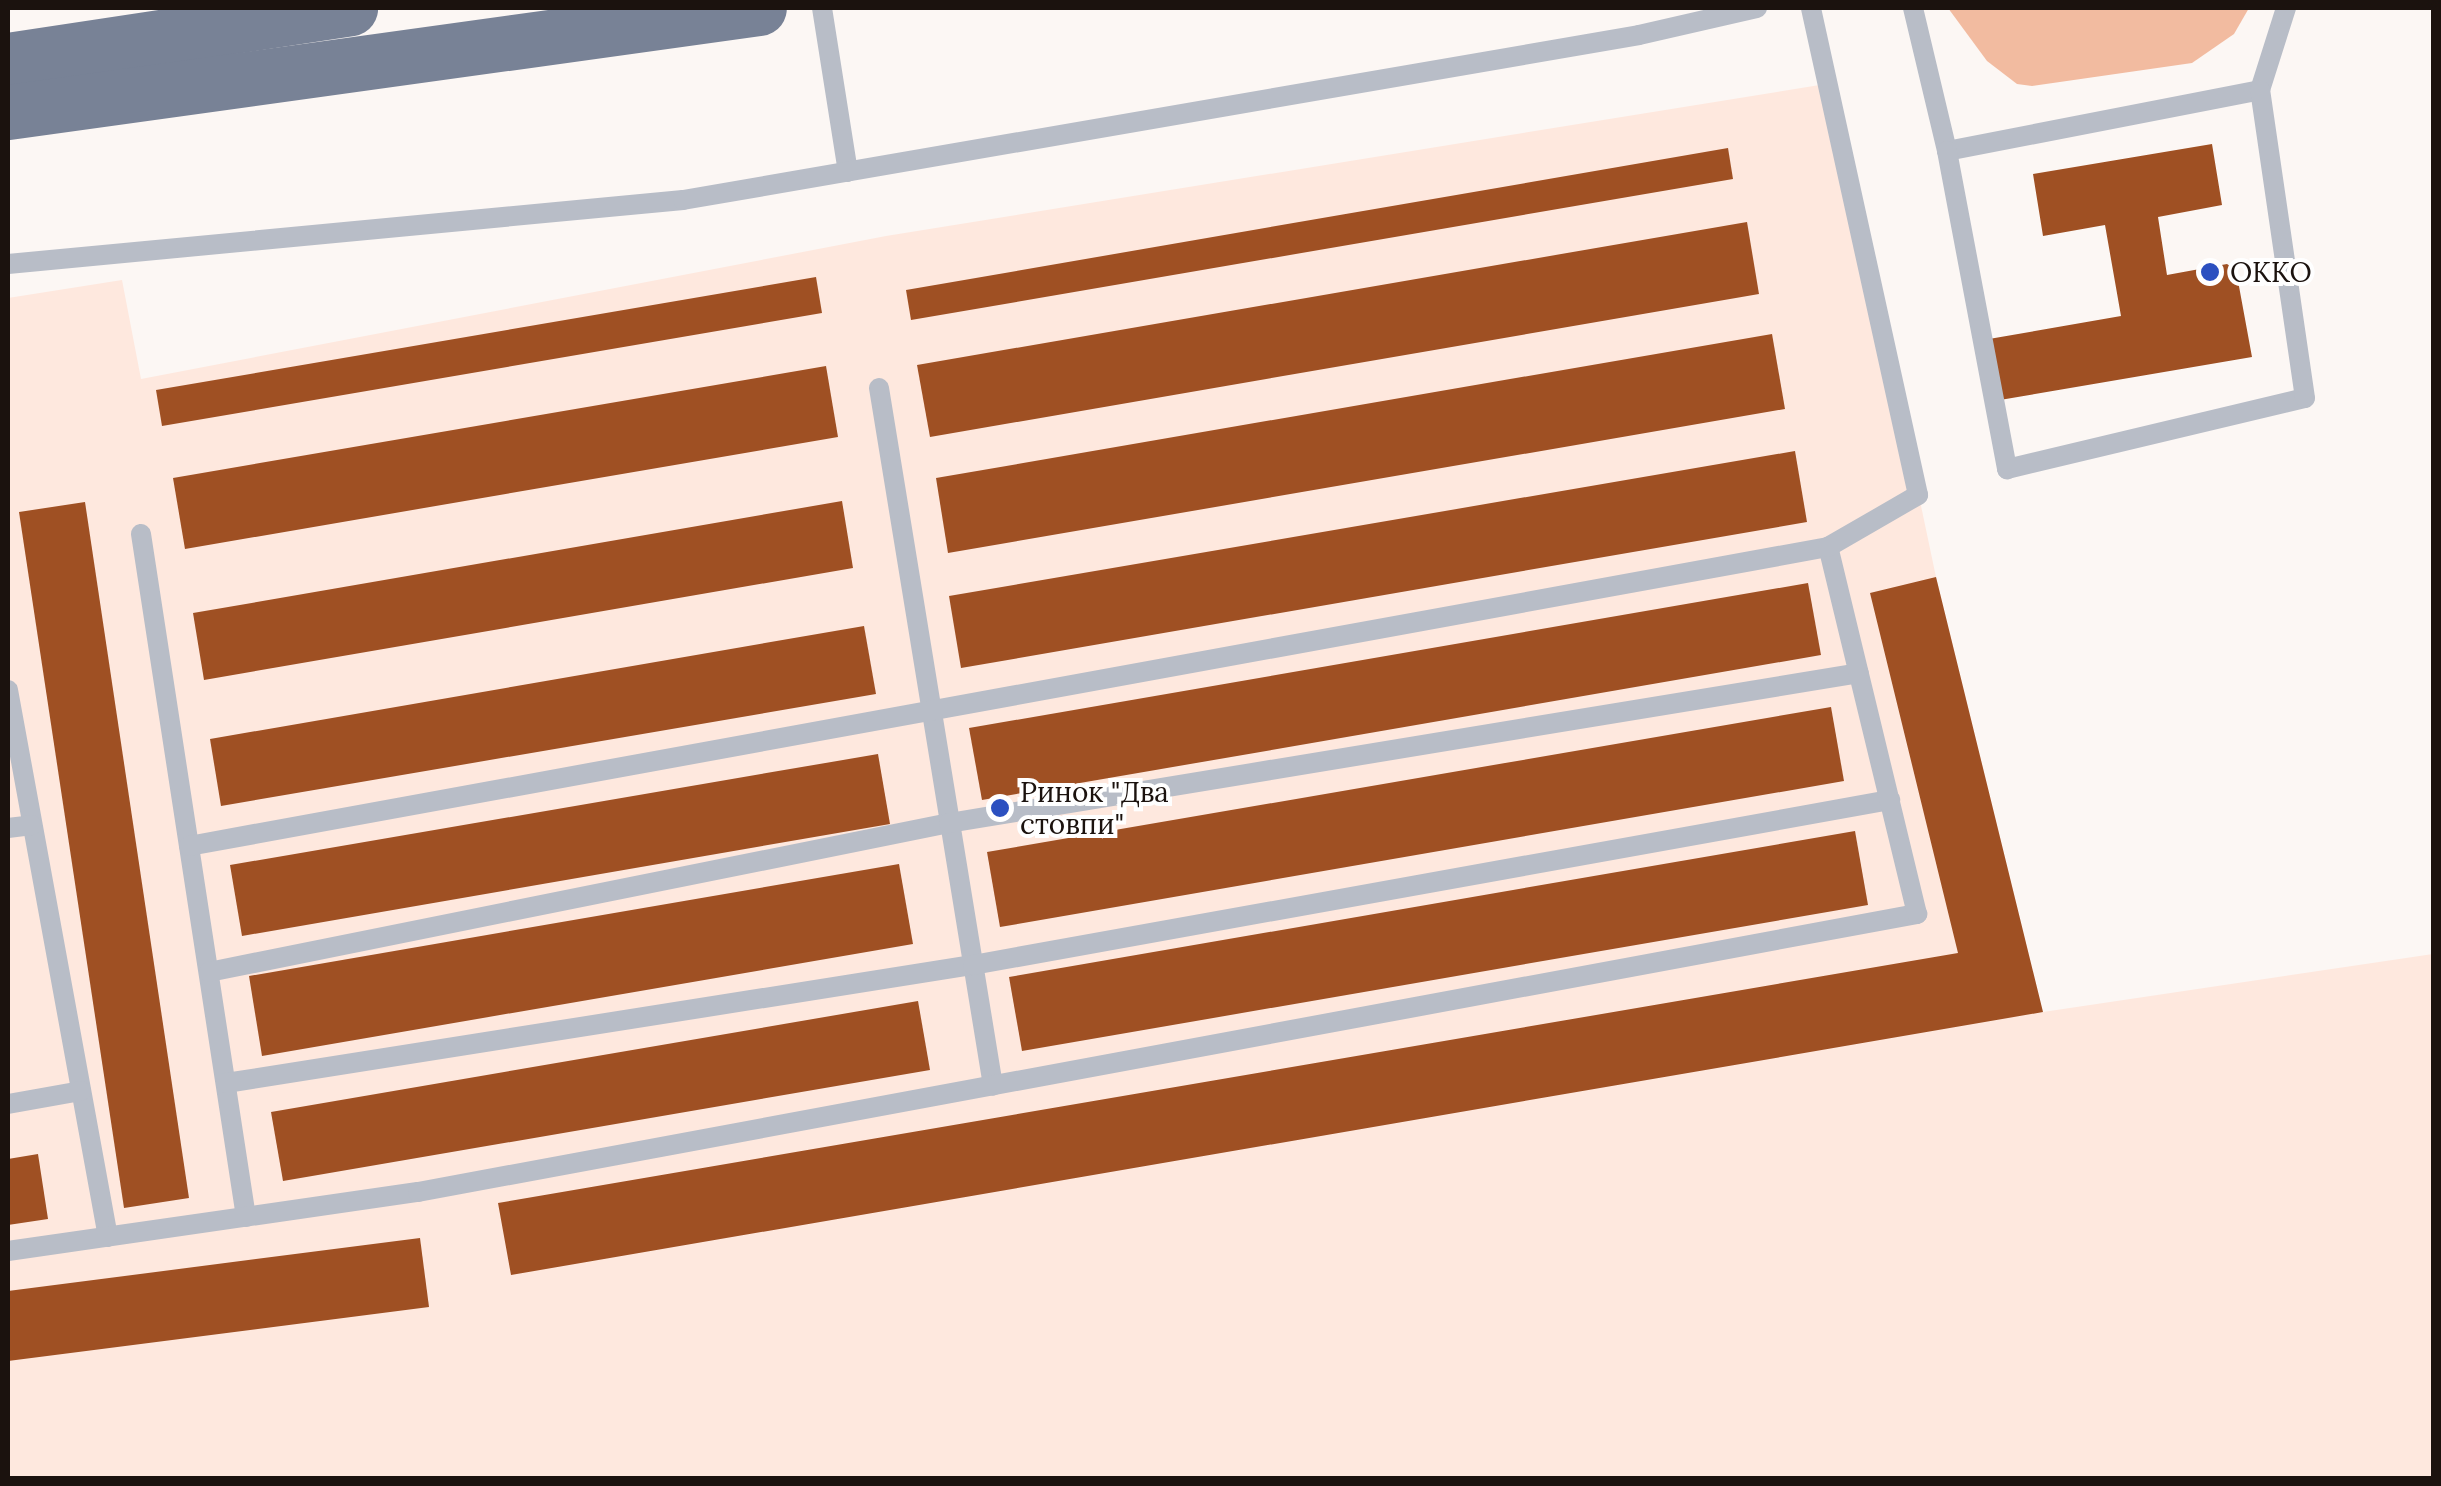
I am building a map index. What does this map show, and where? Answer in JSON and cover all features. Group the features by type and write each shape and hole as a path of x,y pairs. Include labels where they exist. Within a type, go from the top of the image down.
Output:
{"highway":[{"path":"8,60 350,8"},
{"path":"8,112 759,8"}],"lane":[{"path":"822,8 848,172"},
{"path":"8,264 683,200 1639,35 1757,8"},
{"path":"189,846 1828,547 1918,495 1811,8"},
{"path":"1912,8 1947,151 2008,469 2305,398 2260,90 2286,8"},
{"path":"1947,151 2260,90"},
{"path":"878,388 993,1086"},
{"path":"141,534 246,1217"},
{"path":"8,1251 418,1192 1917,914 1828,547"},
{"path":"209,972 950,823 1859,674"},
{"path":"8,690 108,1237"},
{"path":"226,1084 973,965 1890,800"},
{"path":"8,828 32,824"},
{"path":"8,1104 81,1091"}],"shaded area":[{"path":"1948,8 2249,8 2234,34 2192,63 2032,86 2017,84 1987,61"},
{"name":"Ринок \"Два стовпи\"","path":"1832,83 1936,577 2043,1012 2433,954 2433,1478 8,1478 8,298 122,280 141,379 886,236"}],"building":[{"name":"ОККО","path":"2212,144 2222,205 2158,217 2167,275 2227,264 2236,270 2252,357 2000,400 1989,339 2121,316 2105,225 2043,236 2033,174"},
{"path":"1728,148 1733,179 911,320 906,290"},
{"path":"1747,222 1759,294 930,437 917,365"},
{"path":"816,277 822,313 162,426 156,390"},
{"path":"1772,334 1785,409 948,553 936,478"},
{"path":"826,366 838,437 185,549 173,478"},
{"path":"1795,451 1807,522 961,668 949,596"},
{"path":"842,501 853,568 204,680 193,613"},
{"path":"85,502 189,1198 124,1208 19,512"},
{"path":"1936,577 2043,1012 511,1275 498,1203 1958,953 1870,593"},
{"path":"1808,583 1821,655 982,800 969,728"},
{"path":"864,626 876,694 221,806 210,739"},
{"path":"1831,707 1844,781 1000,927 987,852"},
{"path":"878,754 890,824 242,936 230,865"},
{"path":"1855,831 1868,905 1022,1051 1009,977"},
{"path":"899,864 913,944 262,1056 249,976"},
{"path":"918,1001 930,1070 283,1181 271,1112"},
{"path":"38,1154 48,1219 8,1225 8,1159"},
{"path":"420,1238 429,1307 8,1361 8,1291"}],"place":[{"name":"ОККО","path":"2210,272"},
{"name":"Ринок \"Два стовпи\"","path":"1000,808"}]}
